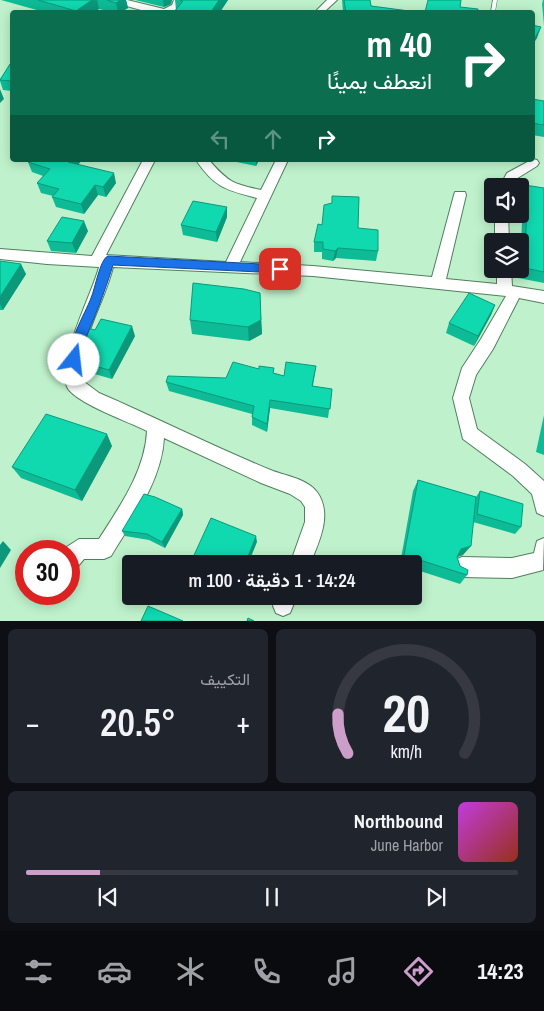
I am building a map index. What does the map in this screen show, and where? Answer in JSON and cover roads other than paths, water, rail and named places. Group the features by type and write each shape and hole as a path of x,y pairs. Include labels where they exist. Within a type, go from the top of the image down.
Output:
{"street":[{"path":"116,0 157,10"},
{"path":"169,10 176,7 179,0"},
{"path":"321,10 332,0"},
{"path":"148,162 103,260 98,297 76,348 72,372 74,385 93,398 303,491 311,499 316,510 312,536 304,555"},
{"path":"204,162 217,178 230,187 265,195"},
{"path":"231,266 281,162"},
{"path":"510,178 533,163"},
{"path":"438,283 460,195"},
{"path":"0,254 48,259 231,266 438,283 544,297"},
{"path":"506,278 510,291 487,344 468,374 461,398 469,433 519,470 540,489 544,507"},
{"path":"80,549 104,549 123,519 147,472 157,437 156,426"},
{"path":"462,567 512,568 543,560 544,548"}]}
